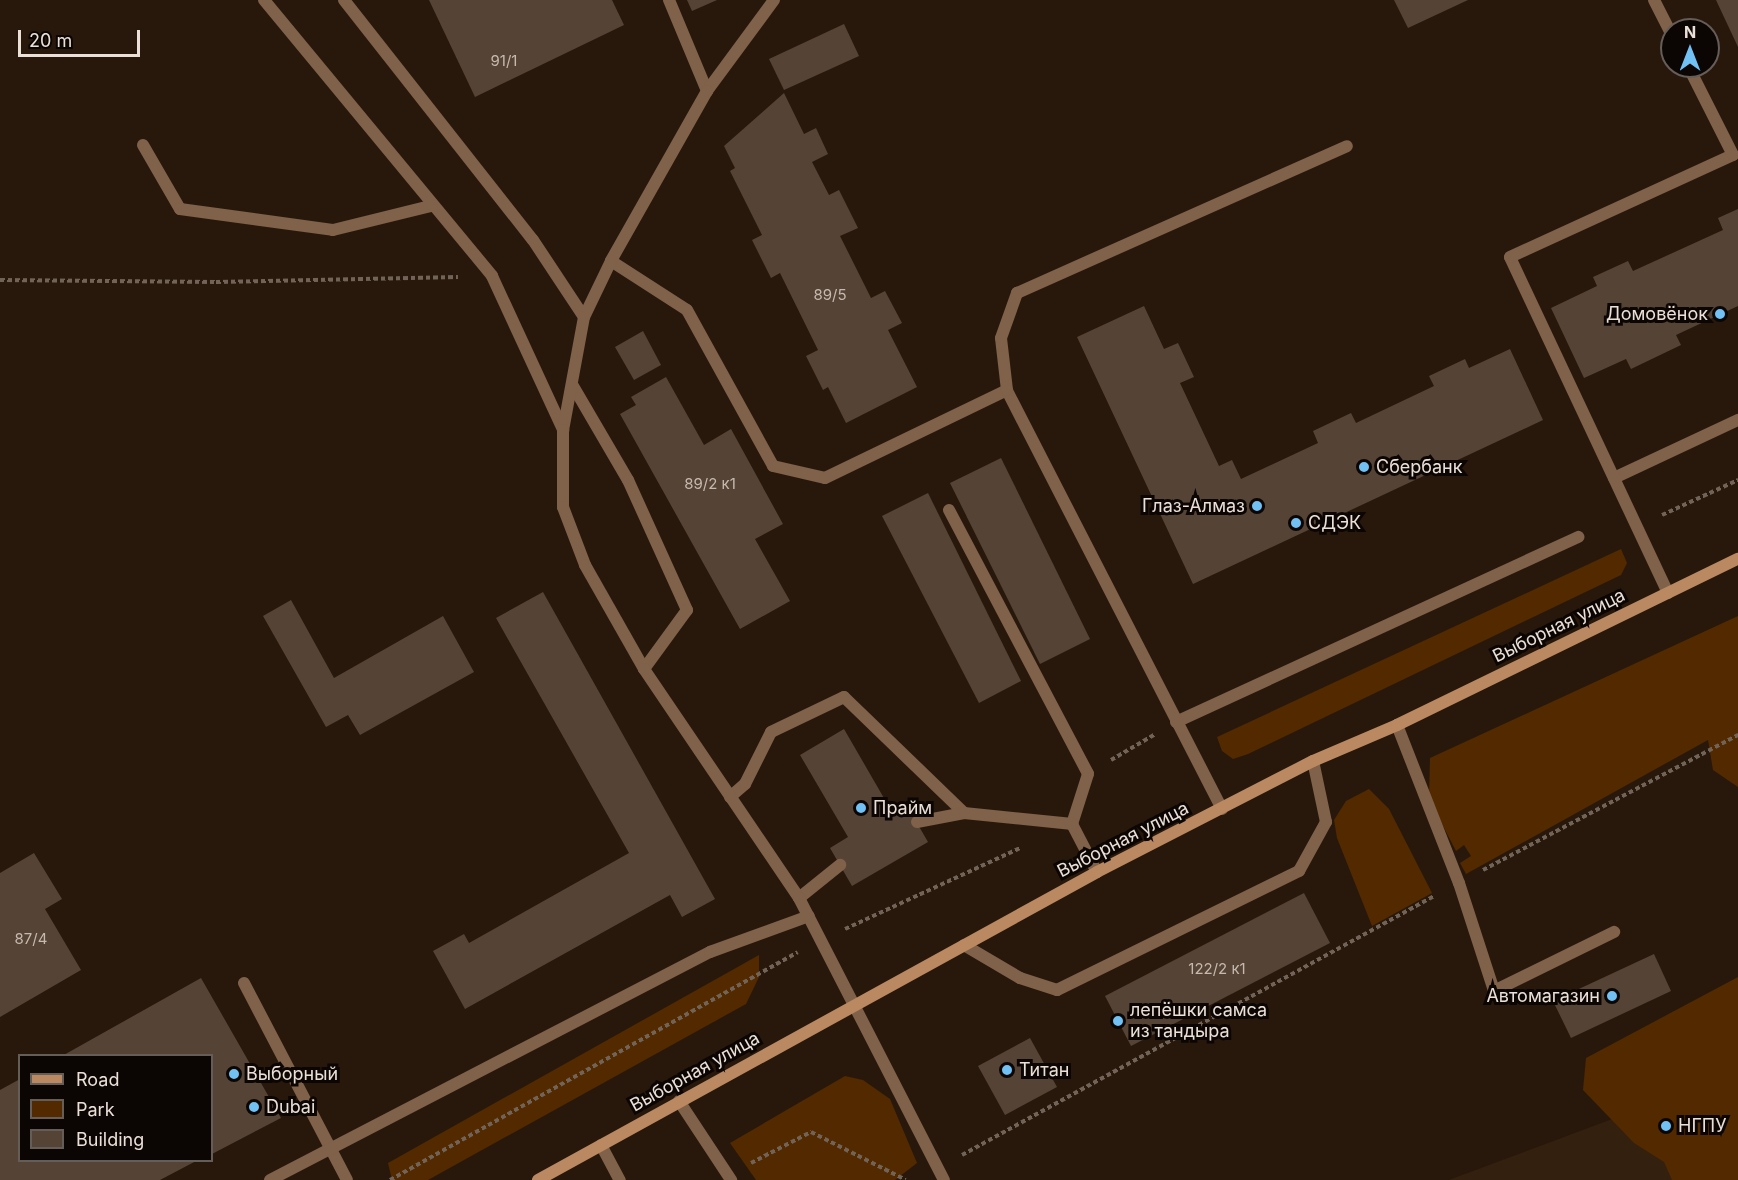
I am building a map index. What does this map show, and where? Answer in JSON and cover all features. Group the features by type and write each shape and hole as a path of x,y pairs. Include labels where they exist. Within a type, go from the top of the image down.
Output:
{"main road":[{"name":"Выборная улица","path":"538,1180 1097,872 1313,761 1397,725 1738,559"}],"street":[{"path":"264,0 431,206 492,276 563,430"},
{"path":"344,0 534,240 584,317"},
{"path":"669,0 707,91"},
{"path":"774,0 707,91 611,261 584,317 563,430 563,507 585,565 644,669 800,898 857,1005 944,1180"},
{"path":"1654,0 1663,18"},
{"path":"1668,593 1510,257 1733,155 1694,78"},
{"path":"143,145 180,209 333,230 431,206"},
{"path":"1222,809 1007,390 1000,338 1017,293 1347,146"},
{"path":"611,261 687,310 773,466 825,478 1007,390"},
{"path":"573,386 628,480 687,610 644,669"},
{"path":"1614,478 1738,420"},
{"path":"949,510 1088,774 1072,824 1097,872"},
{"path":"1176,722 1578,537"},
{"path":"730,797 745,784 771,732 844,697 964,813"},
{"path":"1397,725 1459,883 1494,991 1614,932"},
{"path":"964,945 1020,978 1057,990 1299,871 1326,822 1313,761"},
{"path":"917,822 964,813 1072,824"},
{"path":"800,898 840,865"},
{"path":"270,1180 710,952 809,916"},
{"path":"244,983 347,1180"},
{"path":"679,1101 730,1177"},
{"path":"601,1145 620,1180"}],"path":[{"path":"0,280 357,282 492,276"},
{"path":"1088,774 1176,722"},
{"path":"937,1169 1459,883 1738,735"},
{"path":"390,1180 822,939 1031,843"},
{"path":"730,1177 811,1132 906,1180"}],"shaded area":[{"name":"НГПУ","path":"1738,1072 1738,1180 1449,1180"}],"green space":[{"path":"1621,549 1627,563 1621,575 1248,754 1233,759 1222,751 1217,737"},
{"path":"1738,616 1738,787 1713,770 1708,740 1466,874 1460,863 1471,856 1464,845 1456,851 1429,799 1430,758"},
{"path":"1369,789 1389,809 1432,893 1372,926 1337,838 1334,820 1346,801"},
{"path":"759,955 759,977 746,1004 428,1180 392,1180 388,1163"},
{"path":"1738,977 1738,1180 1672,1180 1664,1162 1634,1143 1583,1090 1586,1058"},
{"path":"845,1076 863,1080 890,1099 917,1163 895,1180 756,1180 730,1143"}],"building":[{"path":"429,0 612,0 624,25 475,97"},
{"path":"687,0 717,0 692,11"},
{"path":"1394,0 1468,0 1408,28"},
{"path":"1716,0 1738,0 1738,47"},
{"path":"844,24 859,56 784,90 769,59"},
{"path":"784,93 804,134 816,128 828,154 812,162 829,195 839,190 858,228 840,236 871,298 885,291 902,323 888,330 917,387 846,423 828,387 823,390 806,356 818,350 780,273 771,278 752,240 762,235 730,171 735,168 724,146"},
{"path":"1738,209 1738,306 1676,335 1681,345 1631,369 1626,359 1584,378 1551,308 1597,286 1593,277 1628,261 1633,271 1723,230 1718,218"},
{"path":"1144,306 1164,349 1178,343 1194,377 1180,383 1219,466 1232,460 1241,479 1318,443 1313,431 1351,413 1356,423 1434,386 1429,376 1465,359 1469,368 1510,349 1543,420 1193,584 1077,337"},
{"path":"643,331 661,365 634,380 615,347"},
{"path":"666,377 704,445 731,429 783,524 755,539 790,601 740,629 620,414 636,405 631,397"},
{"path":"1001,458 1090,639 1040,664 950,483"},
{"path":"928,493 1021,681 979,703 882,516"},
{"path":"543,592 715,899 682,917 670,895 465,1009 433,951 464,934 469,943 629,853 496,618"},
{"path":"291,600 334,678 443,616 474,672 360,735 348,715 326,727 263,616"},
{"name":"Прайм","path":"844,729 892,812 906,804 928,842 852,886 830,848 848,837 800,755"},
{"path":"34,853 62,899 45,909 81,970 0,1017 0,873"},
{"path":"1304,893 1330,943 1131,1046 1105,996"},
{"name":"Автомагазин","path":"1654,954 1671,991 1571,1038 1553,1001"},
{"name":"Выборный","path":"201,978 281,1118 213,1153 213,1054 66,1054"},
{"path":"1030,1038 1057,1087 1005,1115 978,1066"},
{"path":"18,1080 18,1162 194,1162 160,1180 0,1180 0,1090"}],"place":[{"name":"Домовёнок","path":"1720,314"},
{"name":"Сбербанк","path":"1364,467"},
{"name":"Глаз-Алмаз","path":"1257,506"},
{"name":"СДЭК","path":"1296,523"},
{"name":"Прайм","path":"861,808"},
{"name":"Автомагазин","path":"1612,996"},
{"name":"лепёшки самса из тандыра","path":"1118,1021"},
{"name":"Титан","path":"1007,1070"},
{"name":"Выборный","path":"234,1074"},
{"name":"Dubai","path":"254,1107"},
{"name":"НГПУ","path":"1666,1126"}]}
